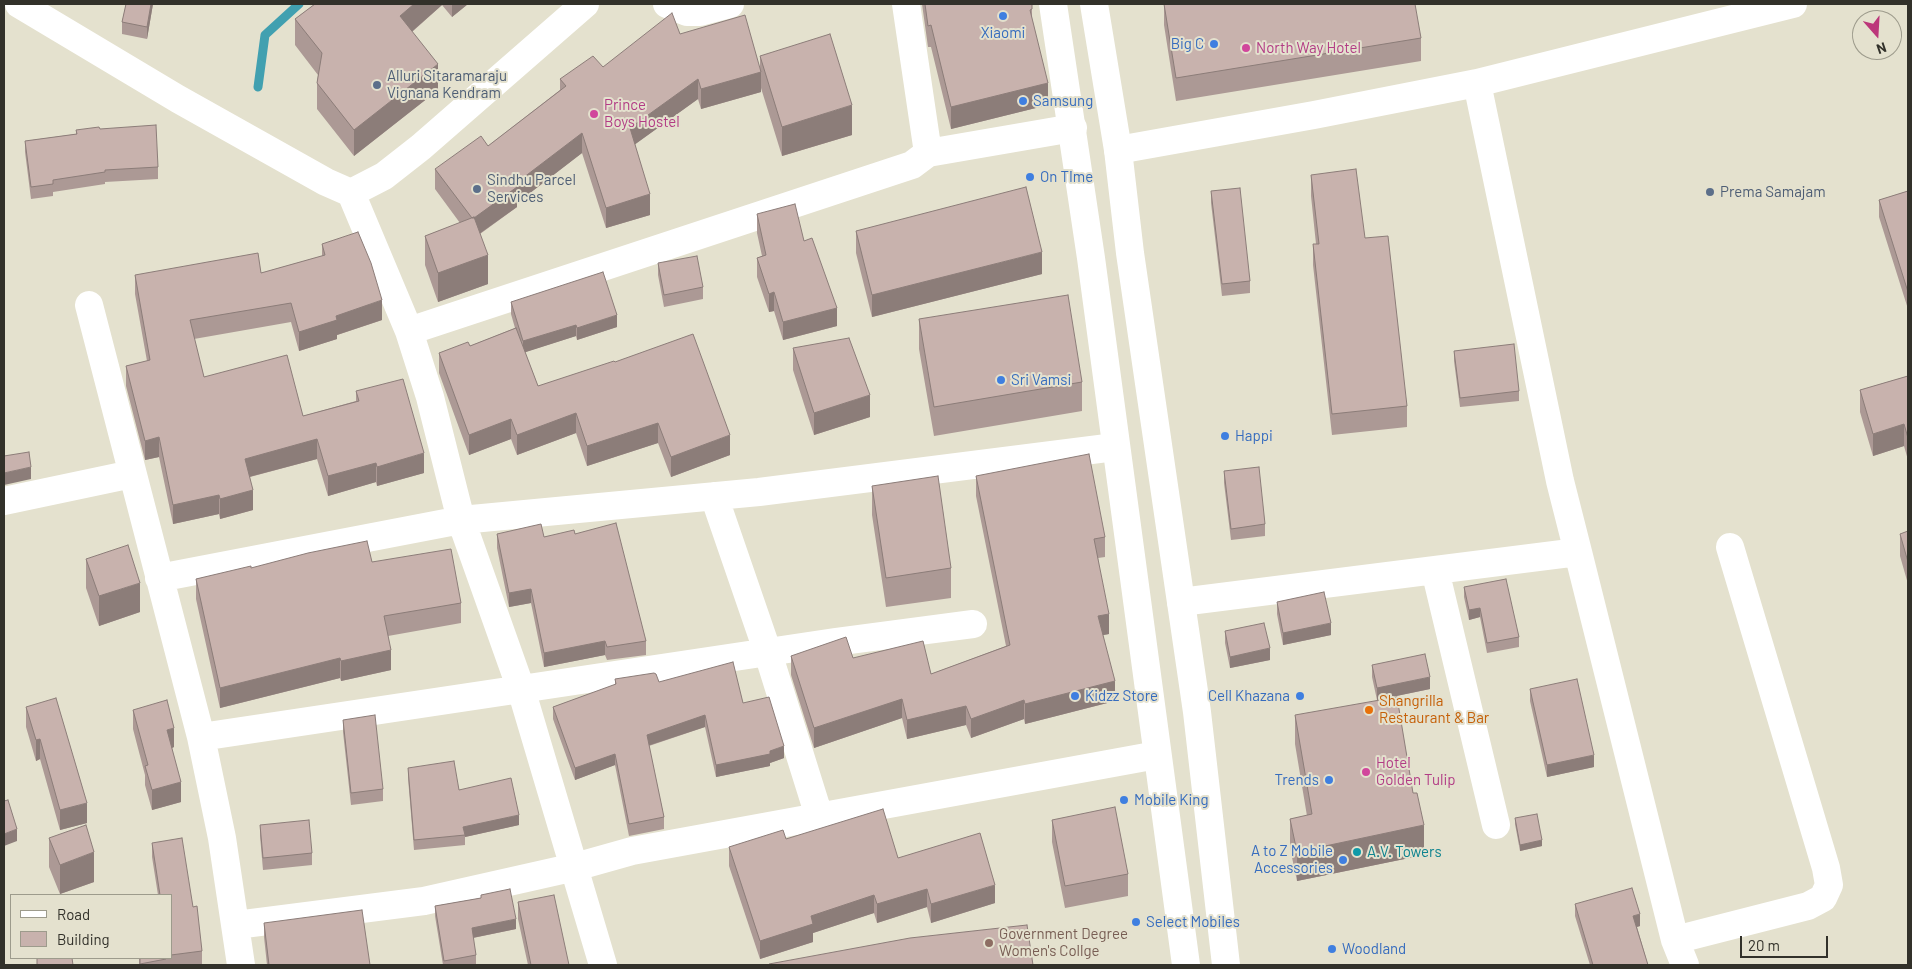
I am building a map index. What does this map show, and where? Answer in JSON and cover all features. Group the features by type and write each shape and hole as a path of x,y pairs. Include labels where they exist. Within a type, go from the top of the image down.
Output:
{"street":[{"path":"19,4 178,99 326,182 351,193 409,332 430,397 460,520 521,689 603,965"},
{"path":"351,193 384,176 421,147 585,4"},
{"path":"667,4 687,12 700,12 730,4"},
{"path":"906,4 928,153"},
{"path":"1053,4 1073,128 1186,965"},
{"path":"1094,4 1118,150 1132,262 1197,712 1226,965"},
{"path":"1118,150 1314,116 1477,83 1793,4"},
{"path":"1477,83 1560,481 1675,940 1685,965"},
{"path":"409,332 878,177 912,165 928,153 1073,128"},
{"path":"89,305 201,737 222,838 241,965"},
{"path":"159,578 460,520 714,496 1116,447"},
{"path":"4,501 132,474"},
{"path":"714,496 768,653 819,816"},
{"path":"1675,940 1808,906 1823,898 1829,885 1826,868 1730,547"},
{"path":"1181,602 1578,552"},
{"path":"1435,570 1496,825"},
{"path":"201,737 973,624"},
{"path":"236,924 424,901 575,867 632,851 1157,755"}],"building":[{"path":"126,4 151,4 147,27 122,22"},
{"name":"Alluri Sitaramaraju Vignana Kendram","path":"315,4 414,4 400,16 438,64 354,130 317,83 322,53 295,19"},
{"path":"925,4 1032,4 1032,9 1030,10 1048,83 951,107 931,25 928,26"},
{"path":"1164,4 1415,4 1421,38 1176,78"},
{"path":"672,13 680,34 745,15 761,72 701,89 698,79 630,128 650,194 606,208 582,133 515,184 517,187 472,218 435,169 481,136 488,146 566,86 560,79 593,56 603,67"},
{"path":"830,34 852,105 782,127 760,56"},
{"path":"156,125 158,167 105,170 105,172 53,180 53,184 31,187 25,141 77,134 76,130 99,127 100,129"},
{"path":"1356,169 1365,238 1388,236 1407,406 1332,414 1313,244 1319,244 1311,175"},
{"path":"1026,187 1042,252 872,295 856,231"},
{"path":"1240,188 1250,281 1222,284 1211,191"},
{"path":"1908,191 1908,292 1879,200"},
{"path":"795,204 804,241 812,238 837,308 783,322 774,292 769,294 757,258 766,255 757,214"},
{"path":"474,217 488,255 438,273 425,236"},
{"path":"358,232 371,263 382,300 336,316 337,320 299,332 291,303 190,320 204,377 287,355 303,416 359,401 356,391 403,379 424,453 377,467 376,463 328,476 317,439 245,459 253,490 220,499 219,495 173,505 159,437 145,441 126,366 150,360 135,275 258,253 261,273 325,255 322,244"},
{"path":"697,256 703,287 664,295 658,263"},
{"path":"603,272 617,315 577,328 576,325 523,341 511,302"},
{"name":"Sri Vamsi","path":"1068,295 1082,382 934,407 919,319"},
{"path":"516,328 538,386 615,362 693,334 730,435 671,457 658,423 587,446 576,413 517,435 511,419 469,435 439,353 468,342 470,346"},
{"path":"849,338 870,395 814,413 793,348"},
{"path":"1514,344 1519,391 1460,398 1454,351"},
{"path":"1908,376 1908,438 1904,424 1873,434 1860,390"},
{"path":"29,452 31,467 4,473 4,456"},
{"path":"1089,454 1105,537 1094,539 1109,614 1098,616 1115,681 1025,704 1024,700 971,719 966,706 907,720 902,699 814,728 791,656 846,637 853,658 923,641 931,674 1010,645 976,476"},
{"path":"1259,467 1265,524 1231,529 1224,471"},
{"path":"938,476 951,568 886,578 872,486"},
{"path":"616,523 646,641 607,647 605,641 544,653 531,589 509,593 497,534 541,524 544,537 574,530 575,534"},
{"path":"1908,531 1908,562 1900,534"},
{"path":"367,541 372,562 451,549 461,603 384,616 391,650 341,661 340,658 220,688 196,579"},
{"path":"128,545 140,583 99,596 86,559"},
{"path":"1506,579 1519,637 1487,643 1480,608 1469,610 1464,587"},
{"path":"1324,592 1331,623 1283,633 1277,602"},
{"path":"1264,623 1270,648 1230,657 1225,631"},
{"path":"1425,654 1430,677 1377,688 1372,665"},
{"path":"733,662 743,703 769,697 784,746 770,751 770,754 716,765 705,715 647,735 664,817 629,824 615,754 575,768 553,707 616,684 615,679 654,673 659,682"},
{"path":"1577,679 1594,755 1547,765 1530,689"},
{"path":"1397,697 1413,793 1417,793 1424,825 1297,852 1290,819 1312,814 1295,715"},
{"path":"56,698 87,803 60,810 40,739 36,740 26,707"},
{"path":"167,700 174,728 167,730 181,782 152,790 145,766 148,765 133,710"},
{"path":"375,715 383,789 351,793 343,720"},
{"path":"454,761 459,790 511,778 519,815 463,827 465,835 414,840 408,768"},
{"path":"8,800 17,829 4,834 4,801"},
{"path":"1115,807 1128,874 1065,886 1052,820"},
{"path":"883,809 898,858 980,833 995,885 931,904 927,889 877,904 874,895 811,916 813,924 760,941 729,847 783,830 786,839"},
{"path":"1537,814 1542,840 1520,845 1515,818"},
{"path":"309,820 312,853 263,858 260,825"},
{"path":"86,825 94,852 60,865 49,838"},
{"path":"182,838 193,907 197,906 202,951 172,955 172,894 160,894 152,843"},
{"path":"1632,888 1640,914 1633,916 1648,965 1593,965 1575,904"},
{"path":"510,889 516,919 472,928 476,955 444,961 435,906 481,898 481,895"},
{"path":"554,895 569,965 531,965 518,902"},
{"path":"362,910 370,965 269,965 264,923"},
{"name":"Government Degree Women's Collge","path":"1027,925 1033,965 769,965 910,938"},
{"path":"37,959 72,959 73,965 37,965"},
{"path":"140,959 166,959 140,964"}],"waterway":[{"path":"258,87 265,35 299,4"}],"place":[{"name":"Xiaomi","path":"1003,16"},
{"name":"Big C","path":"1214,44"},
{"name":"North Way Hotel","path":"1246,48"},
{"name":"Alluri Sitaramaraju Vignana Kendram","path":"377,85"},
{"name":"Samsung","path":"1023,101"},
{"name":"Prince Boys Hostel","path":"594,114"},
{"name":"On TIme","path":"1030,177"},
{"name":"Sindhu Parcel Services","path":"477,189"},
{"name":"Prema Samajam","path":"1710,192"},
{"name":"Sri Vamsi","path":"1001,380"},
{"name":"Happi","path":"1225,436"},
{"name":"Kidzz Store","path":"1075,696"},
{"name":"Cell Khazana","path":"1300,696"},
{"name":"Shangrilla Restaurant & Bar","path":"1369,710"},
{"name":"Hotel Golden Tulip","path":"1366,772"},
{"name":"Trends","path":"1329,780"},
{"name":"Mobile King","path":"1124,800"},
{"name":"A.V. Towers","path":"1357,852"},
{"name":"A to Z Mobile Accessories","path":"1343,860"},
{"name":"Select Mobiles","path":"1136,922"},
{"name":"Government Degree Women's Collge","path":"989,943"},
{"name":"Woodland","path":"1332,949"}]}
